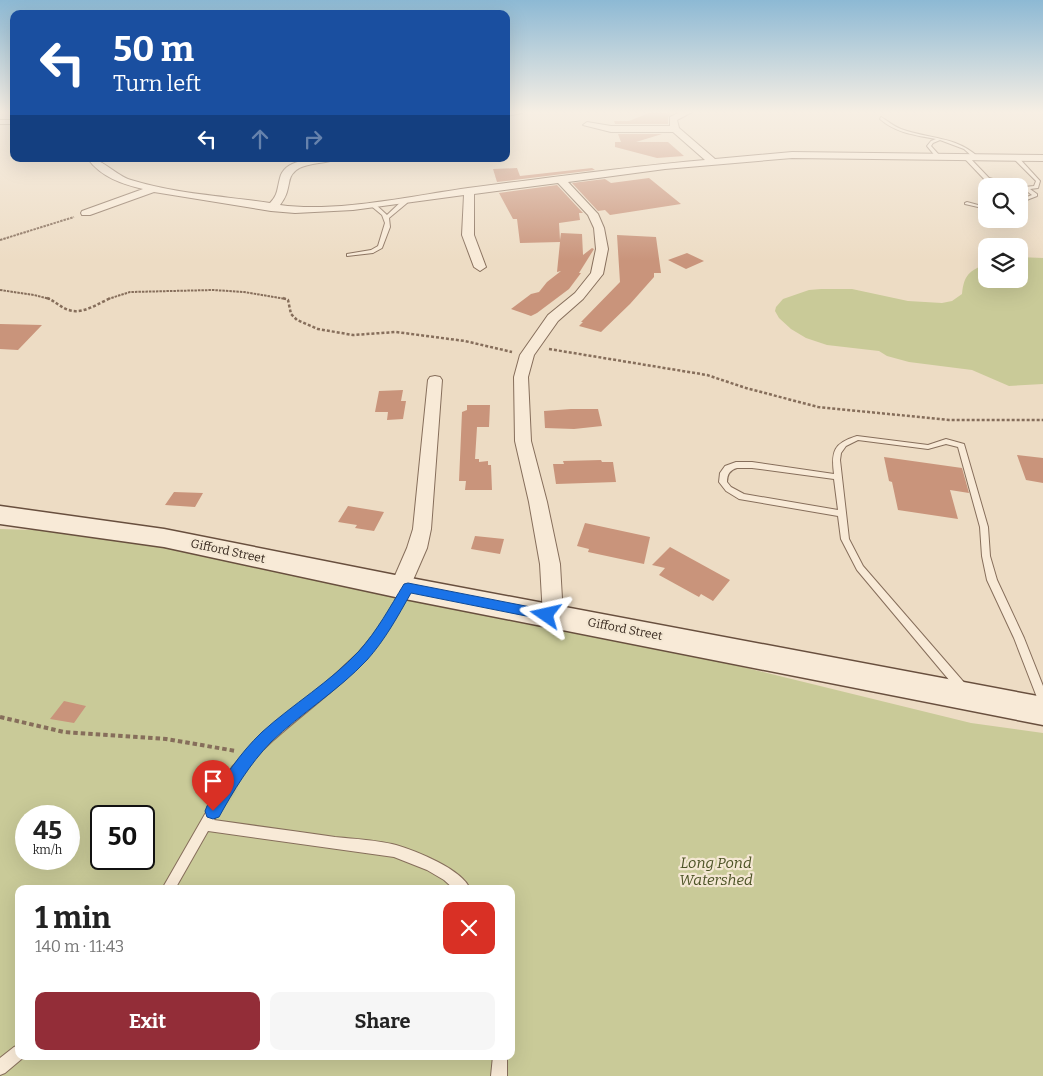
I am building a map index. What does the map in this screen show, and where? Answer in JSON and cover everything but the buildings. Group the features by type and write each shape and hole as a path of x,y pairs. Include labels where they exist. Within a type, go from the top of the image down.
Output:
{"main road":[{"name":"Gifford Street","path":"0,515 164,538 404,587 1043,711"}],"street":[{"path":"96,162 111,175 126,182 153,188 271,208 323,210 469,190 723,161"},
{"path":"271,208 282,196 285,176 291,163"},
{"path":"552,616 550,564 538,502 523,441 521,377 530,350 553,318 579,296 597,274 602,249 599,228 593,214 560,179"},
{"path":"86,213 153,188"},
{"path":"469,190 468,235 480,267"},
{"path":"404,587 422,529 435,380"}],"lane":[{"path":"974,161 986,178"},
{"path":"1019,161 1038,181 1036,187 1028,188"},
{"path":"1028,189 1035,196 1028,199"},
{"path":"387,217 407,199"},
{"path":"967,203 978,206"},
{"path":"349,255 373,251 380,247 388,225 387,217 372,204"},
{"path":"970,697 860,568 845,539 837,477 837,453 843,444 850,440 865,438 928,447 946,441 961,446 984,527 986,556 992,580 1019,638 1043,700"},
{"path":"837,477 743,464 728,468 722,480 728,489 742,498 841,514"},
{"path":"170,885 236,771 267,738 332,684 363,655 384,629 404,587"},
{"path":"205,825 394,851 443,870 460,885"},
{"path":"0,1068 15,1055"},
{"path":"499,1076 500,1060"}],"path":[{"path":"0,240 86,213"},
{"path":"0,290 47,298 56,302 64,309 73,311 83,310 118,294 130,292 213,290 244,292 283,298 288,300 291,314 297,320 318,329 353,335 396,332 465,340 497,349 530,350 707,375 746,388 818,407 949,420 1043,420"},
{"path":"0,717 64,732 166,739 216,746 251,754"}],"green space":[{"path":"1028,257 1043,258 1043,384 1009,386 972,370 909,362 887,356 879,351 827,345 806,338 791,329 779,318 775,311 783,299 809,290 821,289 852,289 908,301 942,303 952,301 962,294 964,282 968,274 978,268 978,288 1028,288"},
{"name":"Long Pond Watershed","path":"0,529 102,532 595,631 971,723 1043,733 1043,1076 0,1076"}],"route":[{"path":"213,811 236,771 251,754 363,655 384,629 408,588 546,615"}]}
